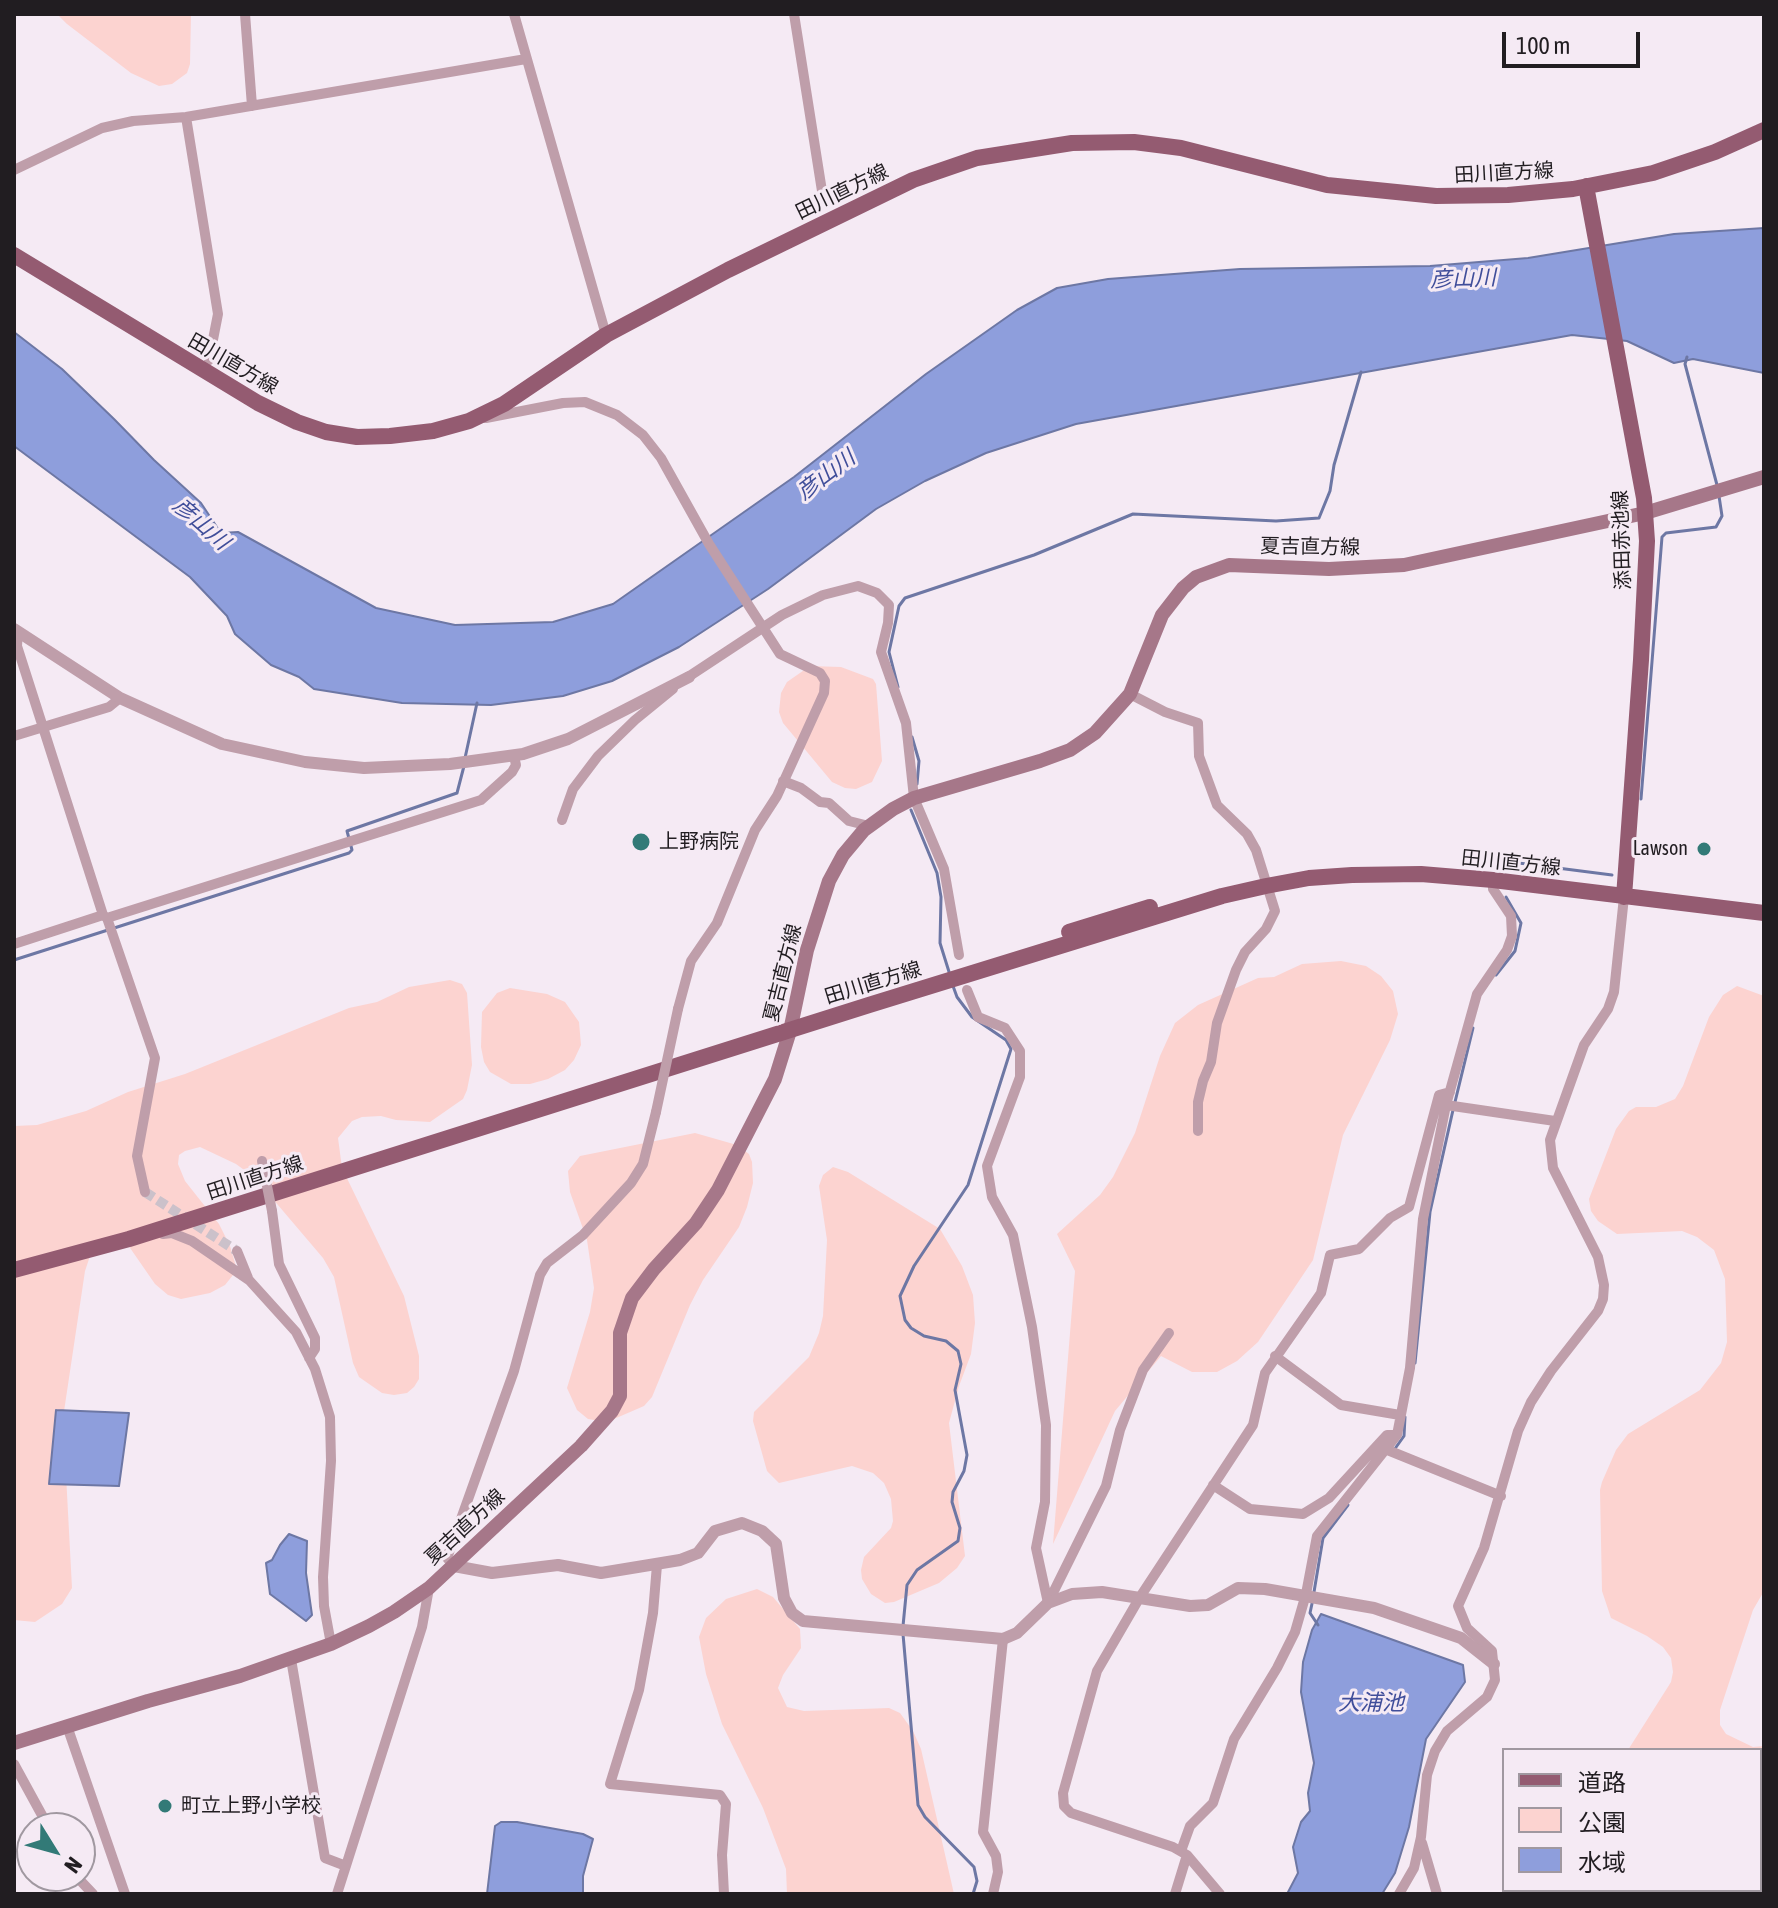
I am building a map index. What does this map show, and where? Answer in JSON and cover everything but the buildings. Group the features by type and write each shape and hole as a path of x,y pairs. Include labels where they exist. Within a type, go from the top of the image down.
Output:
{"main road":[{"name":"田川直方線","path":"14,255 206,373 297,422 326,432 357,437 390,436 433,431 469,421 504,404 606,335 742,263 913,180 977,158 1072,143 1134,142 1181,148 1327,185 1436,196 1508,195 1587,192 1686,163 1764,130"},
{"name":"添田赤池線","path":"1587,192 1644,505 1647,541 1624,892"},
{"name":"夏吉直方線","path":"14,1743 291,1659 331,1644 394,1612 454,1566 581,1446 618,1403 620,1333 632,1298 696,1223 718,1190 775,1079 791,1025 807,950 829,881 843,855 869,826 914,798 1040,761 1070,750 1095,733 1130,694 1162,615 1183,588 1206,572 1229,565 1329,569 1404,565 1764,477"},
{"name":"田川直方線","path":"14,1270 129,1239 1109,919 1264,881 1338,867 1434,865 1764,913"},
{"name":"田川直方線","path":"1264,881 1421,874 1764,904"},
{"name":"田川直方線","path":"14,1260 61,1249 791,1025"}],"street":[{"path":"245,14 252,106"},
{"path":"514,14 606,335"},
{"path":"794,14 822,191"},
{"path":"14,170 102,128 133,121 186,117 526,59"},
{"path":"186,117 218,314 209,360"},
{"path":"469,421 563,403 585,402 617,415 643,435 661,458 709,544 780,654 820,673 825,681 824,693 783,781 755,830 717,923 691,961 643,1164 631,1183 583,1235 547,1263 540,1275 514,1371 447,1558 454,1566 492,1573 558,1565 601,1573 680,1560 698,1553 715,1531 742,1523 762,1531 776,1544 784,1598 792,1613 803,1621 1003,1639 1017,1633 1048,1603 1106,1486 1120,1430 1143,1370 1169,1333"},
{"path":"562,820 573,789 598,756 635,720 689,677 782,615 823,595 858,586 877,593 889,605 881,652 906,723 914,798 944,869 959,955"},
{"path":"16,631 120,698 222,744 305,762 364,768 405,768 514,756 568,739 689,677"},
{"path":"16,631 17,646 155,1058 137,1156 145,1192"},
{"path":"1130,694 1165,712 1198,723 1199,756 1217,805 1247,834 1256,850 1275,911 1266,929 1245,952 1217,1023 1211,1062 1198,1102 1198,1131"},
{"path":"14,736 109,707 120,698"},
{"path":"14,944 481,800 512,772 516,765 514,756"},
{"path":"783,781 801,788 820,802 829,803 849,821 869,826"},
{"path":"1175,1894 1190,1826 1213,1803 1234,1739 1295,1632 1317,1536 1397,1435 1410,1368 1423,1219 1452,1106 1450,1092 1477,994 1507,950 1512,936 1511,916 1493,889 1493,880"},
{"path":"1399,1894 1414,1868 1421,1837 1427,1775 1435,1751 1447,1731 1487,1697 1495,1680 1492,1651 1467,1628 1458,1606 1484,1548 1518,1431 1531,1402 1598,1311 1603,1299 1604,1285 1598,1257 1553,1168 1550,1140 1584,1045 1608,1009 1614,992 1624,892"},
{"path":"967,990 978,1017 1005,1028 1020,1051 1020,1077 987,1166 992,1197 1013,1235 1032,1327 1046,1425 1045,1502 1036,1548 1048,1603"},
{"path":"1220,1894 1184,1853 1071,1813 1064,1806 1063,1793 1097,1671 1140,1597 1253,1425 1265,1373 1321,1293 1330,1255 1359,1249 1390,1218 1409,1207 1439,1095 1450,1092"},
{"path":"1452,1106 1555,1121"},
{"path":"262,1161 279,1264 315,1338 315,1349 309,1358"},
{"path":"129,1239 172,1233 192,1241 249,1280 296,1332 309,1358 330,1417 331,1461 323,1577 324,1606 331,1644"},
{"path":"237,1251 249,1280"},
{"path":"1275,1356 1341,1405 1400,1415"},
{"path":"1213,1485 1250,1509 1303,1514 1329,1498 1387,1435 1397,1435"},
{"path":"1385,1449 1501,1496"},
{"path":"657,1565 653,1613 639,1690 610,1784 720,1795 726,1804 722,1855 724,1894"},
{"path":"337,1894 422,1627 429,1588"},
{"path":"1048,1603 1072,1594 1102,1592 1190,1606 1208,1605 1238,1588 1306,1594 1374,1608 1461,1638 1494,1664"},
{"path":"993,1894 998,1872 996,1856 983,1826 1003,1639"},
{"path":"291,1659 325,1858 346,1866"},
{"path":"67,1726 125,1894"},
{"path":"14,1764 40,1812"},
{"path":"1421,1837 1437,1894"}],"green space":[{"path":"57,14 191,14 187,73 172,84 159,86 131,73"},
{"path":"810,666 841,667 873,679 876,684 882,761 872,782 856,789 832,782 783,723 779,712 781,693 787,682"},
{"path":"1341,961 1366,966 1381,976 1393,991 1398,1014 1390,1040 1343,1135 1313,1260 1258,1342 1237,1361 1217,1372 1192,1372 1161,1356 1115,1411 1053,1544 1075,1271 1057,1234 1100,1195 1113,1177 1135,1133 1160,1056 1175,1023 1198,1005 1258,978 1274,977 1302,964"},
{"path":"450,980 462,984 467,993 472,1065 463,1099 430,1122 362,1117 352,1121 338,1138 342,1168 404,1296 419,1356 419,1379 414,1387 407,1393 382,1393 359,1377 353,1363 334,1277 323,1258 255,1178 236,1164 200,1147 185,1151 179,1155 178,1164 185,1181 219,1224 237,1270 225,1285 210,1293 181,1299 168,1295 155,1284 128,1245 90,1256 85,1271 63,1418 72,1588 62,1604 35,1622 14,1620 14,1126 37,1125 86,1111 349,1008 377,1002 409,987"},
{"path":"1737,986 1764,996 1764,1591 1753,1610 1720,1710 1720,1725 1726,1734 1753,1747 1764,1746 1764,1894 1729,1892 1762,1892 1762,1748 1629,1748 1671,1682 1671,1658 1663,1647 1647,1636 1611,1618 1602,1591 1602,1482 1616,1450 1628,1434 1700,1390 1721,1363 1727,1342 1725,1279 1714,1250 1697,1237 1682,1231 1617,1234 1598,1221 1591,1211 1589,1199 1616,1129 1629,1111 1636,1107 1656,1107 1675,1099 1683,1086 1709,1017 1723,995"},
{"path":"510,988 547,994 565,1002 579,1022 581,1045 565,1070 530,1084 511,1084 490,1072 481,1047 482,1012 497,993"},
{"path":"695,1133 737,1145 749,1154 753,1183 747,1207 739,1227 690,1305 652,1397 644,1406 607,1422 588,1419 577,1410 567,1388 594,1288 587,1240 570,1192 568,1171 580,1156"},
{"path":"833,1167 848,1172 940,1229 962,1266 973,1295 975,1323 971,1354 949,1423 965,1556 957,1568 939,1583 894,1602 885,1603 871,1594 862,1579 861,1570 864,1557 891,1528 893,1521 891,1499 884,1483 873,1473 852,1466 779,1483 767,1471 753,1421 754,1412 809,1357 819,1333 823,1316 827,1240 819,1186 823,1175"},
{"path":"757,1589 773,1597 800,1629 801,1648 778,1688 787,1707 804,1711 889,1708 900,1713 913,1731 921,1749 954,1894 787,1894 786,1869 763,1808 722,1724 706,1674 699,1637 706,1618 726,1599"}],"water":[{"name":"彦山川","path":"1764,228 1764,373 1693,359 1674,363 1627,341 1572,335 1076,424 986,453 925,481 876,509 768,589 679,647 612,681 563,696 491,705 402,703 314,689 299,677 271,665 235,634 227,616 190,577 14,446 14,332 62,369 201,503 221,533 238,532 376,608 455,625 553,622 613,604 794,477 926,374 1017,310 1057,288 1108,279 1240,269 1430,266 1528,258 1674,234"},
{"path":"56,1410 129,1413 119,1486 49,1484"},
{"path":"289,1534 307,1541 306,1573 312,1615 306,1621 270,1594 266,1563 272,1560"},
{"name":"大浦池","path":"1321,1614 1463,1665 1465,1682 1426,1739 1409,1827 1395,1873 1382,1894 1287,1894 1298,1873 1293,1847 1301,1822 1310,1811 1308,1793 1314,1763 1301,1692 1303,1662 1312,1630"},
{"path":"501,1822 583,1834 593,1839 583,1876 583,1894 487,1894 495,1826"}],"waterway":[{"path":"1687,357 1685,364 1717,485"},
{"path":"898,687 889,652 899,606 905,598 1034,555 1133,514 1276,521 1319,518 1330,491 1334,465 1361,372"},
{"path":"1641,799 1662,537 1666,533 1716,527 1722,516 1719,496"},
{"path":"465,758 477,703"},
{"path":"912,737 919,761 917,784"},
{"path":"14,960 349,853 352,850 347,831 457,793 464,766"},
{"path":"911,810 937,873 941,897 940,943 950,975"},
{"path":"1503,861 1612,875"},
{"path":"1496,975 1515,951 1521,923 1506,897"},
{"path":"903,1626 907,1585 917,1570 958,1541 960,1528 952,1502 953,1492 964,1471 967,1455 955,1390 961,1364 958,1351 946,1341 924,1336 911,1328 905,1320 900,1296 914,1266 968,1185 1011,1049 1006,1040 972,1017 953,986"},
{"path":"1455,1102 1473,1028"},
{"path":"1415,1363 1430,1212 1453,1110"},
{"path":"1394,1450 1404,1436 1405,1417"},
{"path":"1314,1592 1323,1538 1348,1505"},
{"path":"1313,1599 1310,1613 1318,1625"},
{"path":"903,1634 918,1805 925,1817 974,1867 977,1881 973,1894"}],"tunnel":[{"path":"145,1192 237,1251"}],"place":[{"name":"上野病院","path":"641,842"},
{"name":"Lawson","path":"1704,849"},
{"name":"町立上野小学校","path":"165,1806"}]}
